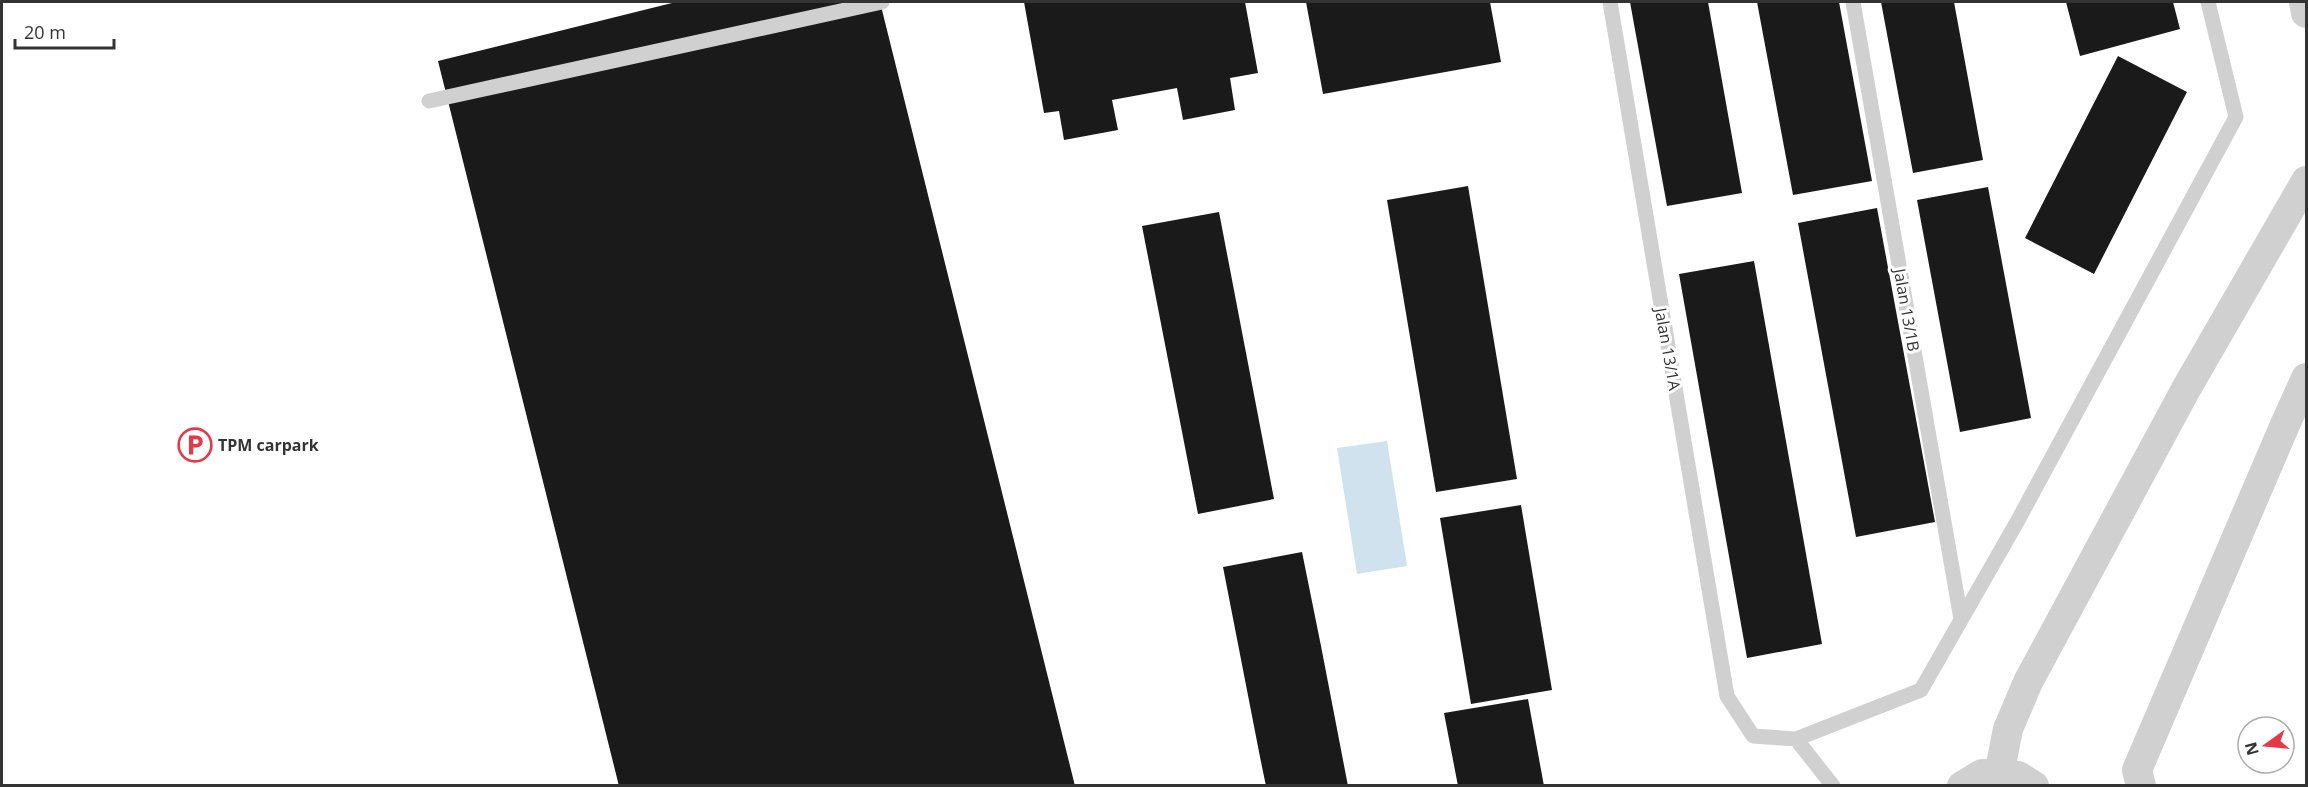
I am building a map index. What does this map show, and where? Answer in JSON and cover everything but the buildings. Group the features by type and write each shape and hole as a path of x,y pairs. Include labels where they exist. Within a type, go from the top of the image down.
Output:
{"street":[{"path":"2304,2 2307,13"},
{"path":"1999,775 2008,729 2028,682 2186,389 2307,181"},
{"path":"2141,786 2137,770 2307,378"},
{"path":"1962,786 1982,774 2018,776 2034,786"}],"lane":[{"path":"429,101 882,2"},
{"name":"Jalan 13/1A","path":"1610,2 1727,696 1753,736 1796,739"},
{"name":"Jalan 13/1B","path":"1853,2 1961,619"},
{"path":"1833,786 1796,739 1921,690 2017,522 2236,117 2208,2"}],"water":[{"path":"1387,441 1407,566 1357,574 1337,448"}],"place":[{"name":"TPM carpark","path":"195,445"}]}
